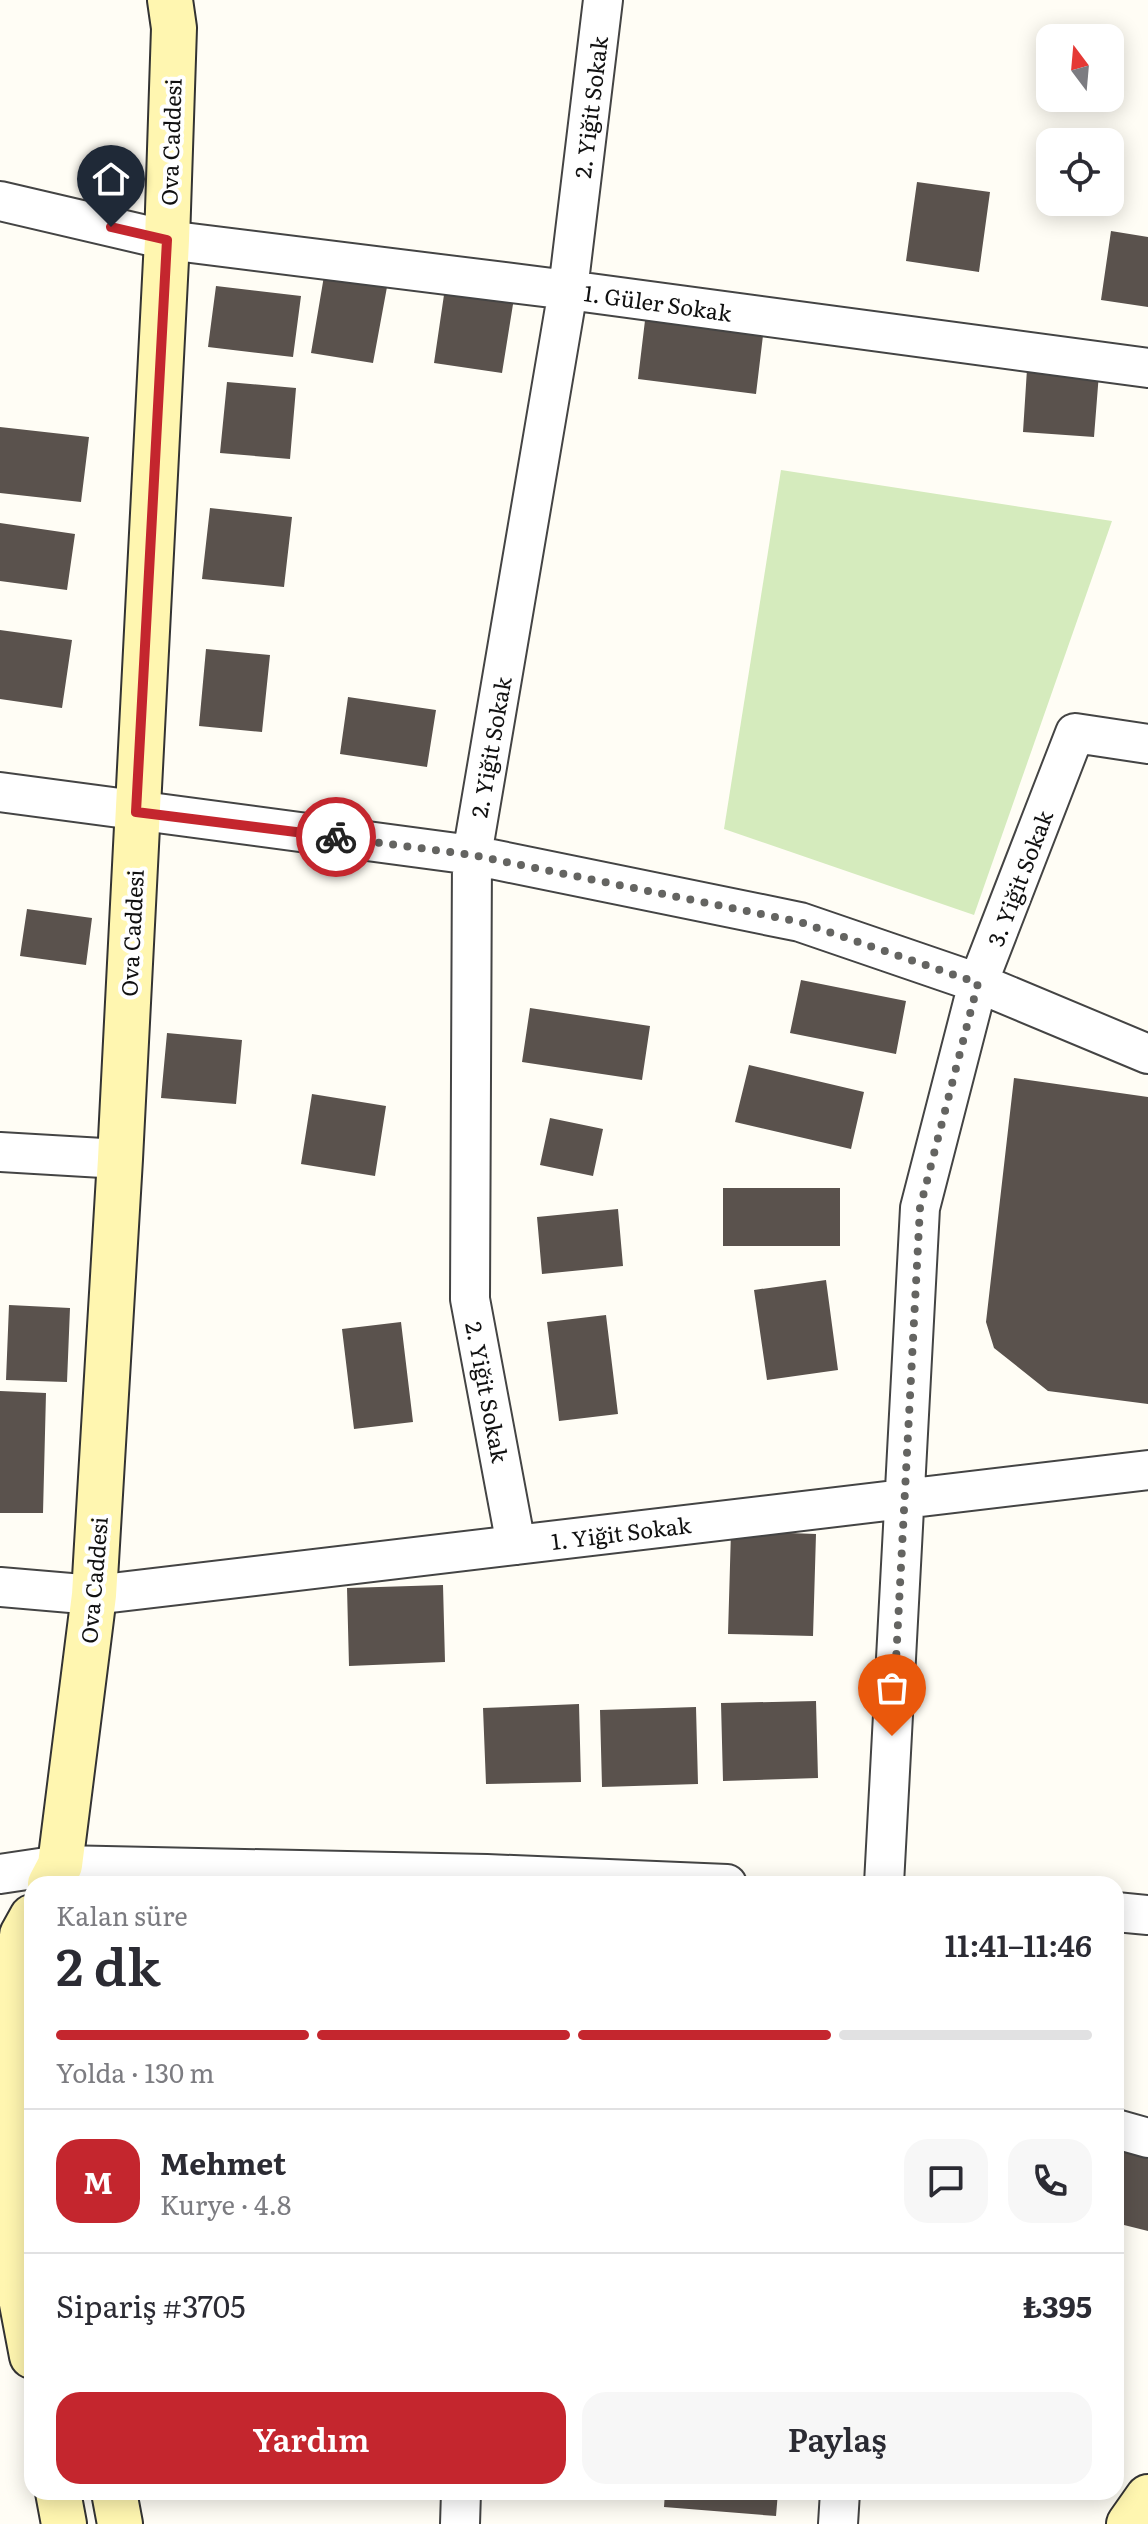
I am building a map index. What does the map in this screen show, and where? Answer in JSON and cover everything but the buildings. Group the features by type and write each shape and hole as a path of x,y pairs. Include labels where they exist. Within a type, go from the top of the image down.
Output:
{"street":[{"name":"Ova Caddesi","path":"59,1876 94,1595 120,1159 167,240 174,28 170,0"},
{"name":"2. Yiğit Sokak","path":"516,1545 470,1299 472,855 568,290 603,0"},
{"name":"1. Güler Sokak","path":"0,201 167,240 1148,368"},
{"name":"3. Yiğit Sokak","path":"884,1876 920,1208 978,983 1075,733 1148,744"},
{"path":"0,792 472,855 800,922 978,983 1148,1054"},
{"path":"0,1152 120,1159"},
{"name":"1. Yiğit Sokak","path":"0,1587 94,1595 1148,1470"},
{"path":"0,1874 30,1876"},
{"path":"24,1931 10,2053 16,2272 24,2314"},
{"path":"1124,2131 1148,2138"},
{"path":"1129,2524 1148,2497"},
{"path":"60,2500 64,2524"},
{"path":"116,2500 120,2524"},
{"path":"460,2524 461,2500"},
{"path":"838,2524 840,2500"}],"green space":[{"path":"781,470 1112,521 974,915 724,829"}],"way so far":[{"path":"336,837 472,855 800,922 978,983 920,1208 892,1736"}],"route":[{"path":"111,227 167,240 136,812 336,837"}]}
